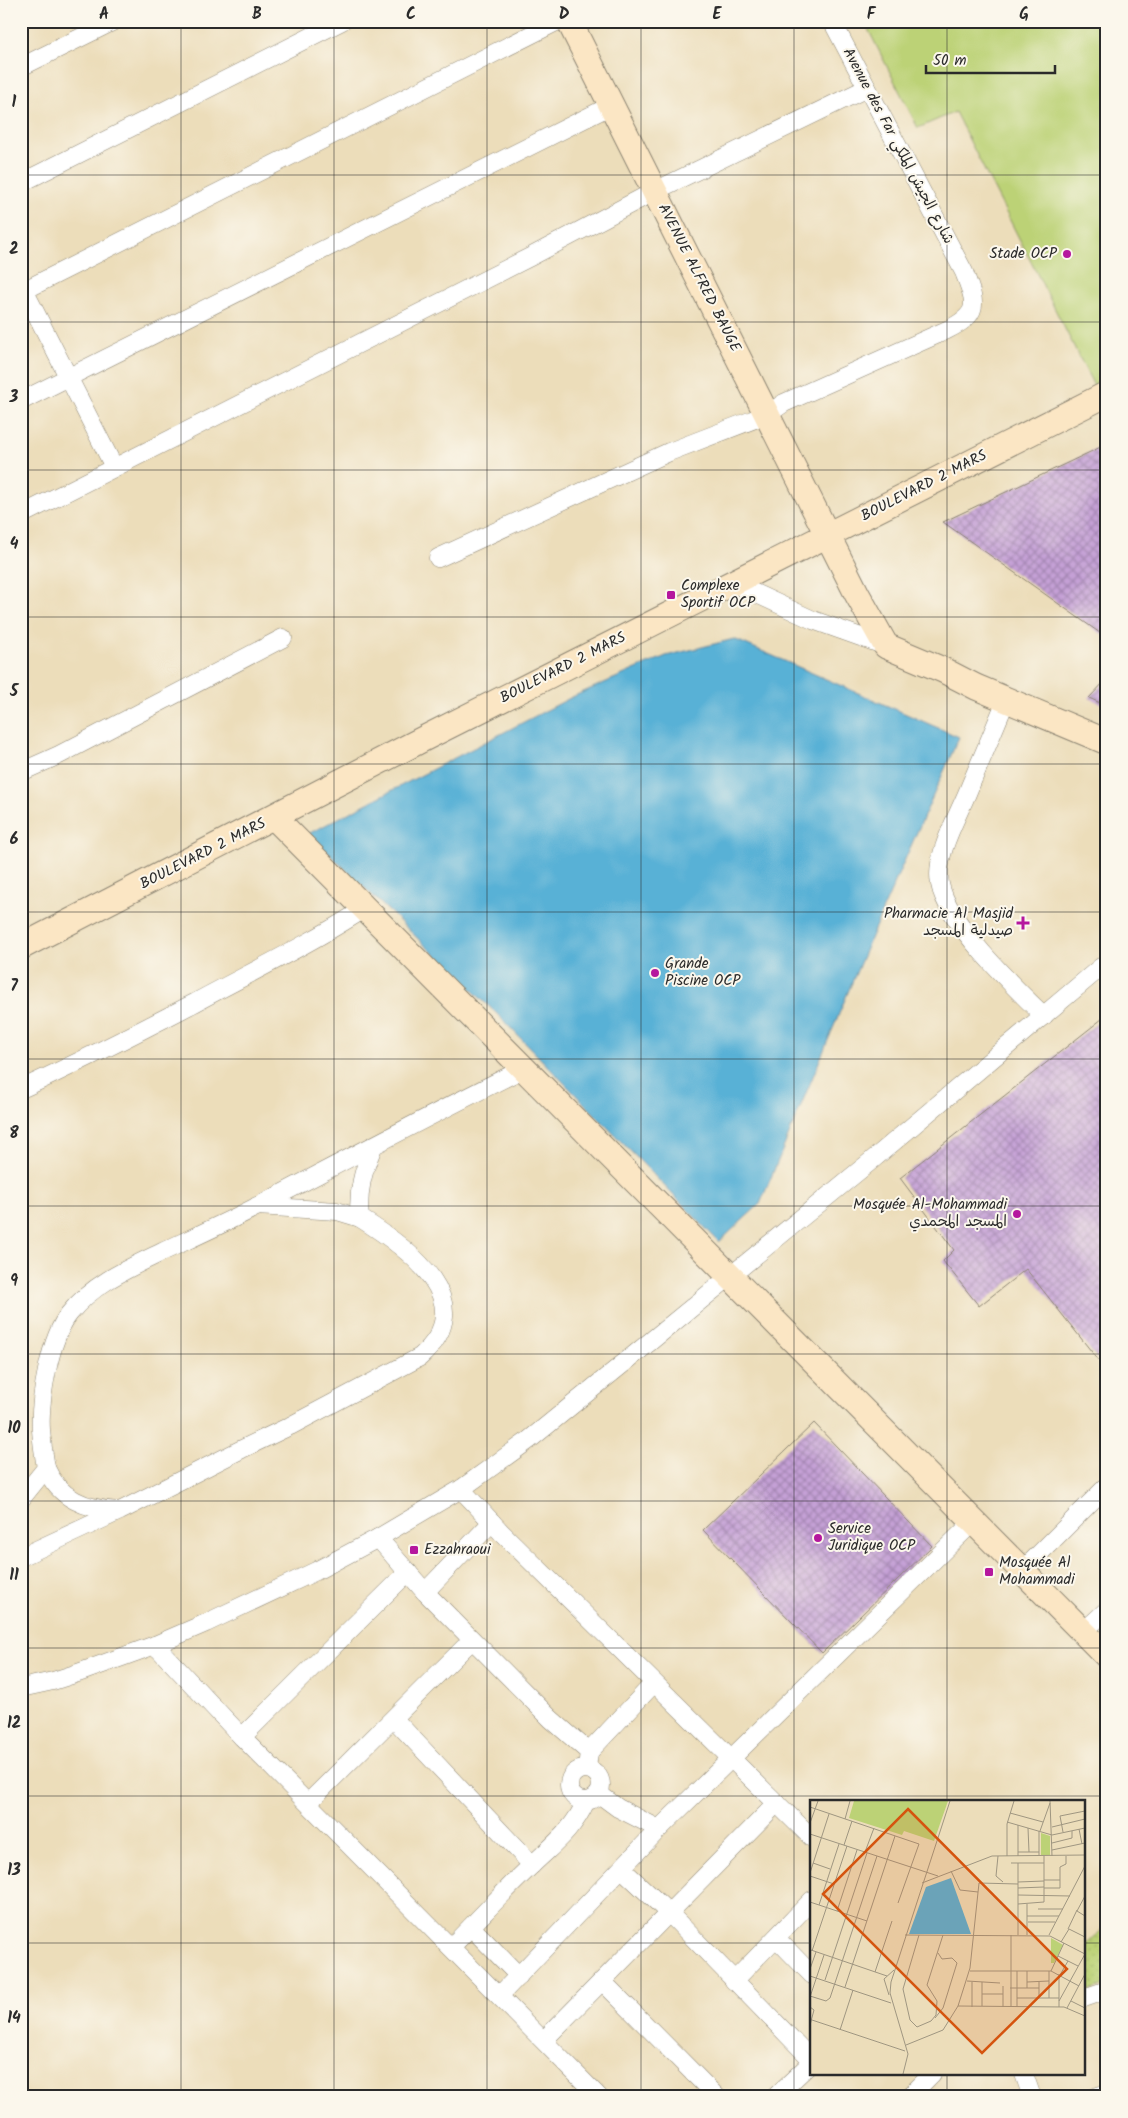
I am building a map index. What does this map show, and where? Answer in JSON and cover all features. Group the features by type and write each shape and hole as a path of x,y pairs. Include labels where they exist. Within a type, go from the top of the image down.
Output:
{"street":[{"path":"21,68 114,21"},
{"path":"21,183 342,21"},
{"path":"114,467 22,289 558,21"},
{"name":"AVENUE ALFRED BAUGE","path":"569,21 857,594 886,646"},
{"name":"Avenue des Far شارع الجيش الملكي","path":"438,558 670,452 768,414 784,403 965,321 972,314 974,299 964,272 832,21"},
{"path":"21,515 655,192 867,88"},
{"path":"21,402 612,105"},
{"name":"BOULEVARD 2 MARS","path":"21,947 274,818 423,738 1107,394"},
{"path":"733,583 813,620 886,646 1006,700 1107,742"},
{"path":"21,772 59,755 283,638"},
{"path":"1006,700 946,843 938,872 939,882 943,897 957,920 995,966 1044,1016"},
{"path":"274,818 1107,1656"},
{"path":"21,1089 129,1036 328,933 364,909"},
{"path":"21,1688 53,1681 155,1644 273,1591 378,1538 461,1489 529,1440 878,1155 1101,967 1107,964"},
{"path":"120,1511 87,1507 71,1499 56,1485 46,1468 41,1431 41,1413 52,1351 69,1314 105,1281 257,1206 523,1069"},
{"path":"360,1218 359,1191 363,1170 373,1146"},
{"path":"21,1557 38,1551 242,1448 290,1426 420,1357 432,1347 438,1338 444,1322 442,1297 436,1284 422,1266 406,1251 360,1218 336,1211 257,1206"},
{"path":"21,1499 46,1468"},
{"path":"1023,1570 1107,1486"},
{"path":"461,1489 492,1522 810,1836"},
{"path":"500,1996 659,1829 974,1521"},
{"path":"425,1592 492,1522"},
{"path":"378,1538 425,1592 551,1719 588,1760 600,1778 601,1790 592,1798 570,1830 532,1865 451,1947"},
{"path":"242,1737 408,1572"},
{"path":"1083,1632 1107,1610"},
{"path":"308,1803 394,1719 433,1676 472,1640"},
{"path":"155,1644 242,1737 599,2097"},
{"path":"654,1683 588,1760 575,1772 569,1782 570,1790 574,1797 592,1798 618,1808 659,1829"},
{"path":"394,1719 532,1865"},
{"path":"544,2040 777,1803"},
{"path":"622,1869 669,1913 810,2059"},
{"path":"734,1981 810,1902"},
{"path":"471,1927 519,1976"},
{"path":"776,1938 810,1973"},
{"path":"602,1981 717,2097"},
{"path":"1086,1997 1107,1990"},
{"path":"775,2097 810,2063"},
{"path":"1025,2076 1032,2097"},
{"path":"909,2097 924,2077"},
{"path":"1095,2097 1107,2093"}],"green space":[{"name":"Stade OCP","path":"864,21 1107,21 1107,379 1094,386 955,112 918,128"},
{"path":"1107,1925 1107,1985 1086,1992 1086,1945"}],"water":[{"name":"Grande Piscine OCP","path":"734,639 959,737 873,932 760,1204 719,1242 496,1013 308,834 572,697 666,656"}],"building":[{"path":"1107,444 1107,638 943,522"},
{"path":"1107,679 1107,706 1089,698"},
{"name":"Mosquée Al-Mohammadi المسجد المحمدي","path":"1107,1015 1107,1371 1026,1269 979,1306 943,1261 954,1250 900,1178"},
{"name":"Service Juridique OCP","path":"814,1423 932,1546 822,1653 703,1530"}],"place":[{"name":"Stade OCP","path":"1067,254"},
{"name":"Complexe Sportif OCP","path":"671,595"},
{"name":"Pharmacie Al Masjid صيدلية المسجد","path":"1023,923"},
{"name":"Grande Piscine OCP","path":"655,973"},
{"name":"Mosquée Al-Mohammadi المسجد المحمدي","path":"1017,1214"},
{"name":"Service Juridique OCP","path":"818,1538"},
{"name":"Ezzahraoui","path":"414,1550"},
{"name":"Mosquée Al Mohammadi","path":"989,1572"}]}
